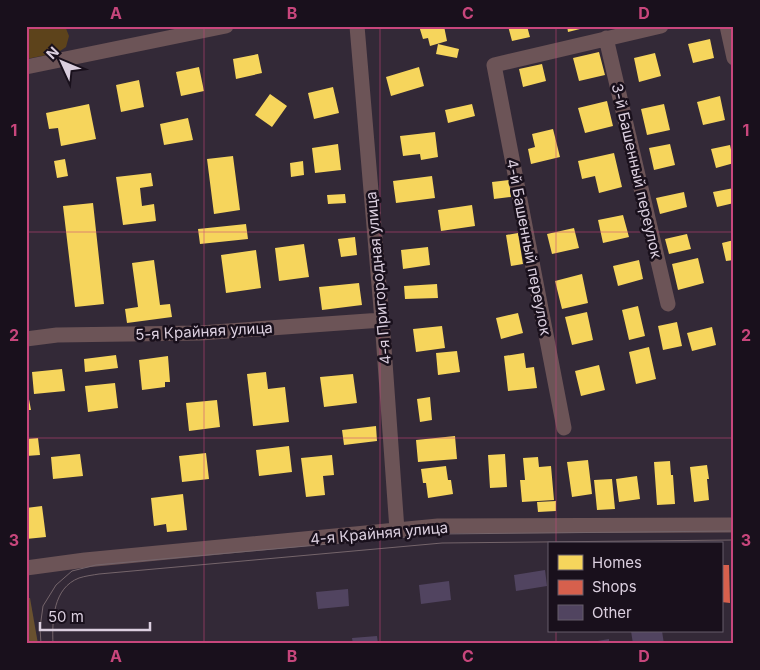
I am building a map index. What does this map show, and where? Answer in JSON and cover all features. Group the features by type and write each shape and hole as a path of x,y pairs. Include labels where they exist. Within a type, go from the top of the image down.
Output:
{"street":[{"path":"26,67 226,26"},
{"name":"4-я Пригородная улица","path":"357,26 382,320 397,530"},
{"path":"606,38 661,26"},
{"path":"728,26 734,58"},
{"name":"4-й Башенный переулок","path":"564,428 494,65 606,38"},
{"name":"3-й Башенный переулок","path":"606,38 668,304"},
{"name":"5-я Крайняя улица","path":"26,339 57,335 200,333 382,320"},
{"name":"4-я Крайняя улица","path":"26,568 94,559 438,526 734,525"}],"shaded area":[{"path":"31,26 65,26 69,36 66,47 57,53 26,59 26,28"},
{"path":"26,598 30,598 38,644 26,644"}],"building: Homes":[{"path":"419,26 444,26 447,41 430,46 428,38 423,39"},
{"path":"508,26 527,26 530,37 512,41"},
{"path":"567,26 588,26 588,27 568,32"},
{"path":"710,39 714,58 693,63 688,44"},
{"path":"438,44 459,49 457,58 436,54"},
{"path":"599,52 605,75 579,81 573,58"},
{"path":"655,53 661,76 639,82 634,58"},
{"path":"258,54 262,73 236,79 233,59"},
{"path":"542,64 546,81 523,87 519,69"},
{"path":"199,67 204,91 181,96 176,72"},
{"path":"419,67 424,86 391,96 386,77"},
{"path":"139,80 144,107 121,112 116,85"},
{"path":"333,87 339,113 314,119 308,93"},
{"path":"270,94 287,106 272,127 255,115"},
{"path":"720,96 725,120 703,125 697,102"},
{"path":"607,101 613,126 585,133 578,108"},
{"path":"89,104 96,139 61,146 58,128 49,129 46,113"},
{"path":"472,104 475,116 448,123 445,110"},
{"path":"664,104 670,130 647,135 641,109"},
{"path":"188,118 193,140 164,145 160,124"},
{"path":"553,129 560,157 531,164 528,149 535,147 532,134"},
{"path":"435,132 438,157 421,160 420,154 403,156 400,136"},
{"path":"338,144 341,170 315,173 312,148"},
{"path":"670,144 675,165 654,170 649,148"},
{"path":"730,145 734,163 716,168 711,149"},
{"path":"614,153 622,187 599,193 595,176 582,179 578,161"},
{"path":"233,156 240,210 214,214 207,159"},
{"path":"65,159 68,176 57,178 54,161"},
{"path":"303,161 304,175 291,177 290,163"},
{"path":"151,173 153,186 140,188 142,206 154,204 156,221 123,225 116,177"},
{"path":"432,176 435,198 396,203 393,181"},
{"path":"509,180 511,197 494,199 492,182"},
{"path":"734,188 734,203 717,207 713,192"},
{"path":"684,192 687,207 660,214 656,198"},
{"path":"345,194 346,203 328,204 327,195"},
{"path":"93,203 104,304 75,307 63,206"},
{"path":"472,205 475,226 441,231 438,210"},
{"path":"623,215 629,237 603,243 598,220"},
{"path":"246,224 248,239 200,244 198,229"},
{"path":"574,228 579,248 552,254 547,234"},
{"path":"518,233 523,264 511,266 506,235"},
{"path":"687,234 691,249 669,254 665,239"},
{"path":"355,237 357,255 341,257 338,239"},
{"path":"734,240 734,260 726,261 722,243"},
{"path":"304,244 309,277 279,281 275,248"},
{"path":"428,247 430,265 403,269 401,250"},
{"path":"256,250 261,288 226,293 221,255"},
{"path":"698,258 704,283 678,290 672,264"},
{"path":"154,260 160,305 170,304 172,317 127,323 125,309 138,307 132,263"},
{"path":"639,260 643,279 618,286 613,266"},
{"path":"582,274 588,303 562,309 555,281"},
{"path":"359,283 362,305 322,310 319,287"},
{"path":"437,284 438,298 405,299 404,286"},
{"path":"638,306 645,336 629,340 622,310"},
{"path":"587,312 593,340 572,345 565,317"},
{"path":"518,313 523,333 501,339 496,318"},
{"path":"677,322 682,346 663,350 658,326"},
{"path":"442,326 445,348 416,352 413,329"},
{"path":"712,327 716,345 692,351 687,333"},
{"path":"649,347 656,379 636,384 629,352"},
{"path":"457,351 460,372 438,375 436,353"},
{"path":"524,353 526,368 534,367 537,388 508,391 504,356"},
{"path":"116,355 118,368 85,372 84,359"},
{"path":"168,356 170,382 165,382 165,387 142,390 139,360"},
{"path":"599,365 605,390 581,396 575,371"},
{"path":"62,369 65,391 34,394 32,372"},
{"path":"266,372 268,389 285,387 289,422 253,426 247,374"},
{"path":"353,374 357,403 324,407 320,377"},
{"path":"26,383 31,410 26,410"},
{"path":"115,383 118,408 88,412 85,386"},
{"path":"430,397 432,420 420,422 417,399"},
{"path":"217,400 220,427 189,431 186,403"},
{"path":"376,426 377,441 344,445 342,430"},
{"path":"455,436 457,459 418,462 416,440"},
{"path":"38,438 40,455 26,456 26,439"},
{"path":"289,446 292,472 259,476 256,450"},
{"path":"206,453 209,479 182,482 179,456"},
{"path":"80,454 83,476 53,479 51,457"},
{"path":"505,454 507,487 490,488 488,455"},
{"path":"332,455 334,475 323,476 325,495 306,497 301,458"},
{"path":"538,457 539,467 551,466 554,500 522,502 520,480 525,480 523,458"},
{"path":"588,460 592,494 572,497 567,462"},
{"path":"670,461 675,504 657,505 654,462"},
{"path":"707,465 709,500 694,502 690,467"},
{"path":"446,466 453,494 428,498 426,483 423,483 421,469"},
{"path":"637,476 640,499 619,502 616,479"},
{"path":"612,479 615,509 597,510 594,480"},
{"path":"183,494 187,530 167,532 166,524 154,526 151,498"},
{"path":"556,501 556,511 538,512 537,502"},
{"path":"42,506 46,537 26,539 26,508"}],"building: Shops":[{"path":"722,565 729,565 730,603 722,602"}],"building: Other":[{"path":"545,570 547,586 516,591 514,575"},
{"path":"449,581 451,600 421,604 419,585"},
{"path":"348,589 349,606 318,609 316,592"},
{"path":"631,632 662,632 664,644 633,644"},
{"path":"377,636 378,644 353,644 352,638"},
{"path":"609,639 609,644 586,643"}],"tram line":[{"path":"41,644 40,628 43,606 56,585 72,571 96,565 440,534 734,531"},
{"path":"53,644 54,615 59,597 64,589 79,578 99,574 442,543 734,540"}]}
